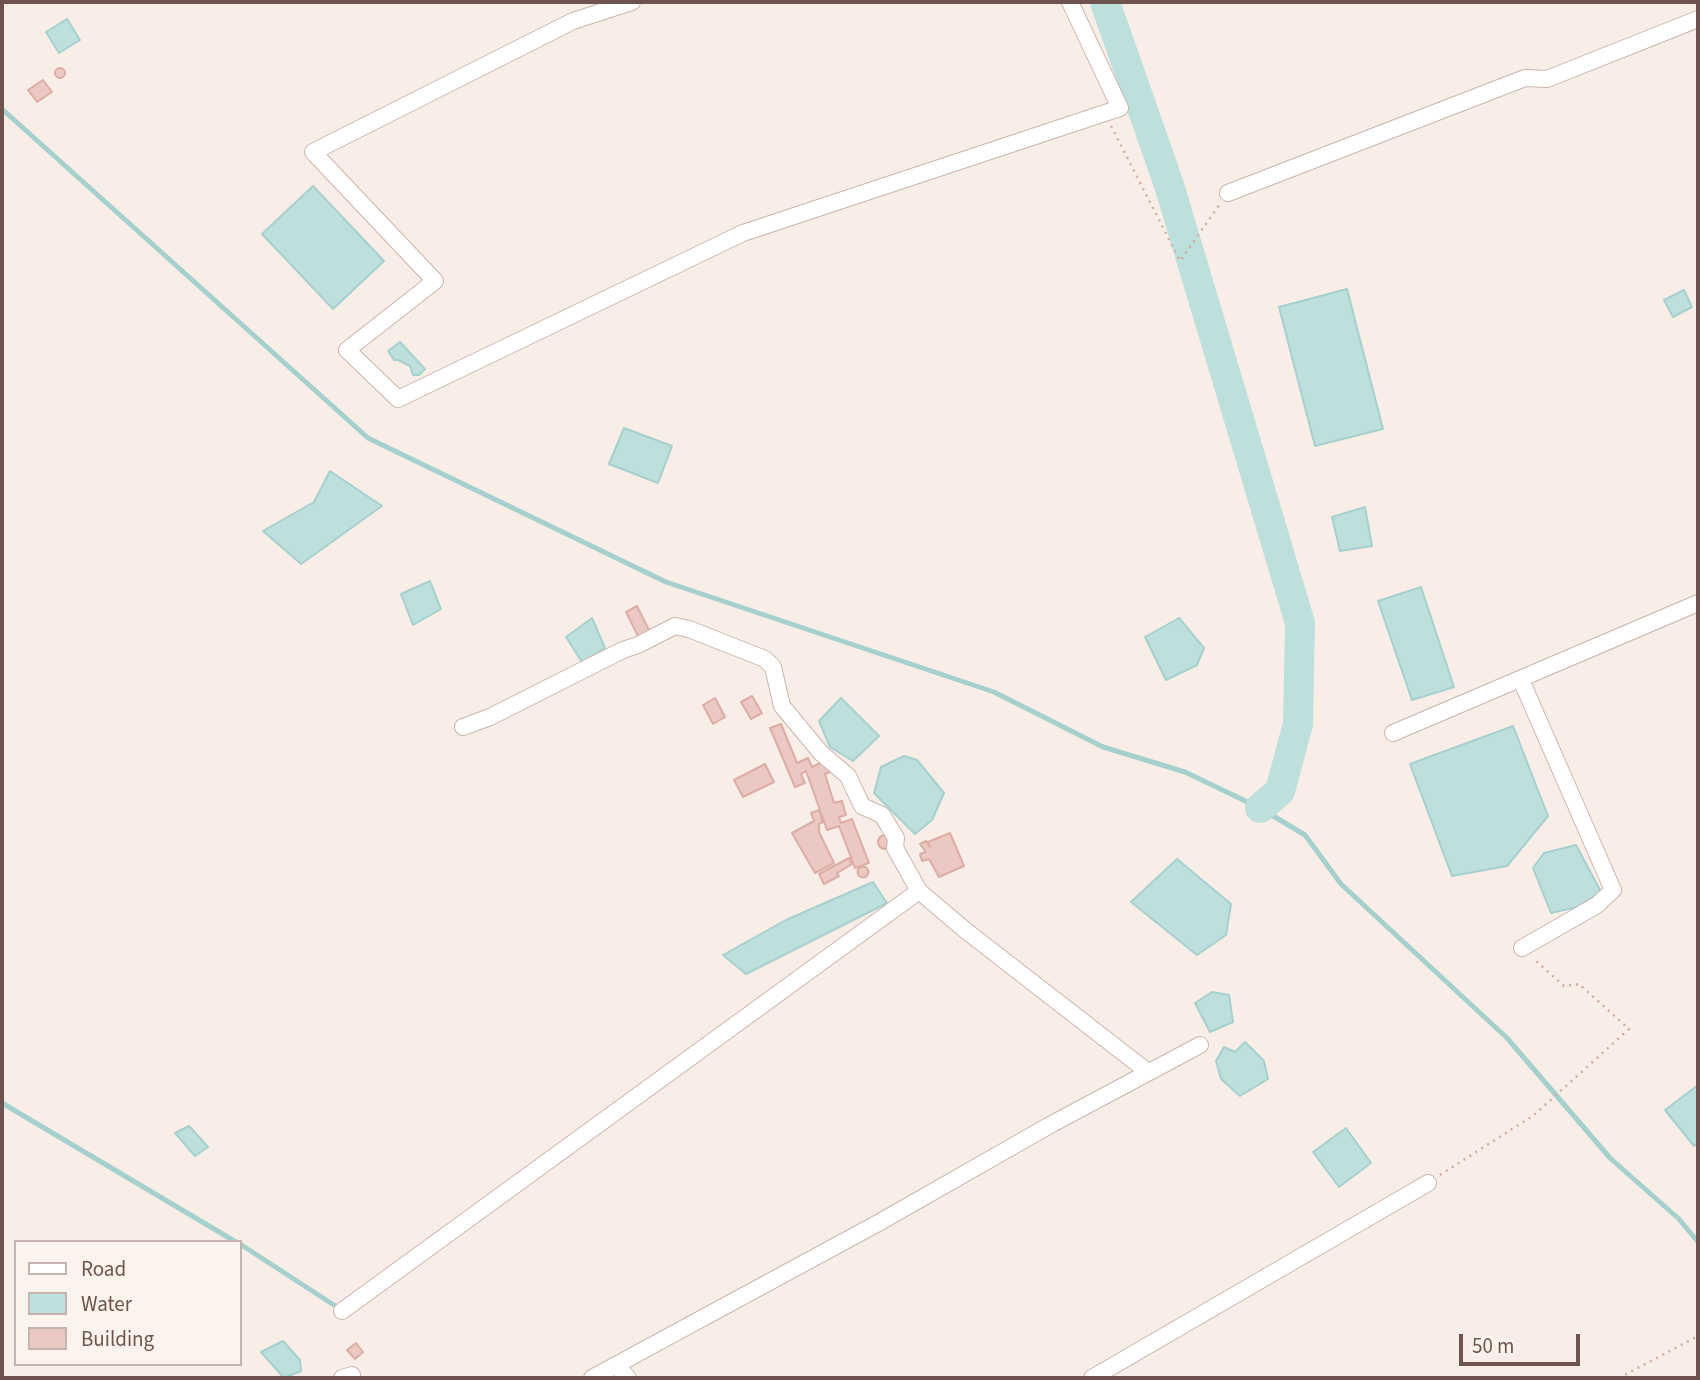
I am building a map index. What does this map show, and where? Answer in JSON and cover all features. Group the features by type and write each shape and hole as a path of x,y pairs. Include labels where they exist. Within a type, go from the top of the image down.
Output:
{"street":[{"path":"632,2 573,21 313,152 435,281 347,350 398,399 743,233 1119,108 1070,2"},
{"path":"1228,193 1525,78 1547,79 1698,19"},
{"path":"1393,733 1698,603"},
{"path":"463,727 491,717 675,626 765,659 774,667 782,706 821,753 848,776 862,806 882,815 896,838 895,848 919,891 1148,1072"},
{"path":"1521,680 1612,890 1597,905 1522,948"},
{"path":"342,1311 919,891"},
{"path":"593,1378 1200,1045"},
{"path":"1091,1378 1428,1183"},
{"path":"616,1365 628,1378"}],"path":[{"path":"1105,113 1180,261 1228,193"},
{"path":"1428,1183 1534,1115 1629,1029 1579,984 1563,986 1522,948"},
{"path":"1619,1378 1698,1336"}],"water":[{"path":"67,19 80,40 59,53 46,32"},
{"path":"313,186 384,261 333,309 262,234"},
{"path":"1347,289 1383,429 1315,446 1279,307"},
{"path":"1684,290 1692,307 1673,317 1664,300"},
{"path":"400,342 425,369 419,375 413,375 410,366 394,360 388,351"},
{"path":"624,428 672,446 658,483 609,464"},
{"path":"330,471 382,506 301,564 263,531 314,502"},
{"path":"1365,507 1372,546 1340,551 1332,517"},
{"path":"430,581 441,609 413,625 401,594"},
{"path":"1421,587 1454,687 1412,700 1378,601"},
{"path":"592,618 605,648 582,662 566,637"},
{"path":"1179,618 1204,648 1197,665 1166,680 1145,637"},
{"path":"841,698 879,736 853,761 830,747 819,721"},
{"path":"1513,726 1548,816 1507,866 1452,876 1410,764"},
{"path":"904,756 917,760 944,793 932,820 915,834 874,793 881,767"},
{"path":"1576,845 1601,892 1577,907 1551,913 1533,868 1544,853"},
{"path":"1177,859 1231,904 1226,935 1197,955 1131,902"},
{"path":"873,882 887,903 746,974 723,955 786,920"},
{"path":"1212,992 1229,995 1233,1022 1210,1032 1195,1003"},
{"path":"1245,1042 1264,1061 1268,1079 1240,1096 1221,1079 1216,1061 1224,1047 1235,1052"},
{"path":"1698,1085 1698,1143 1694,1146 1665,1110"},
{"path":"189,1126 208,1147 195,1156 175,1133"},
{"path":"1346,1128 1371,1163 1339,1187 1313,1152"},
{"path":"283,1341 300,1360 301,1371 284,1378 261,1352"}],"building":[{"path":"60,68 65,73 60,78 55,73"},
{"path":"43,80 52,92 37,102 28,90"},
{"path":"637,606 652,636 641,642 626,612"},
{"path":"752,696 762,713 751,719 741,702"},
{"path":"715,698 725,717 713,724 703,705"},
{"path":"781,724 797,763 808,758 812,767 825,761 830,772 825,774 834,803 842,801 846,815 839,817 841,823 852,819 869,863 855,868 839,826 827,830 806,771 801,774 805,783 795,787 770,728"},
{"path":"765,764 774,782 743,797 734,780"},
{"path":"819,810 823,822 819,824 819,832 834,863 815,873 792,833 814,821 811,813"},
{"path":"950,833 964,866 939,877 929,859 922,861 920,854 926,852 920,844 926,841 930,847 928,842"},
{"path":"885,835 890,837 890,847 885,849 880,847 878,842 880,837"},
{"path":"849,858 852,864 837,873 839,876 824,884 819,874"},
{"path":"863,867 867,868 867,876 863,877 859,876 858,872 859,868"},
{"path":"356,1343 363,1352 355,1359 347,1350"}],"waterway":[{"path":"1105,2 1169,185 1300,623 1298,724 1280,791 1260,808"},
{"path":"2,109 368,438 666,582 994,692 1103,747 1185,772 1260,808 1305,835 1341,884 1507,1038 1610,1158 1679,1219 1698,1242"},
{"path":"2,1103 233,1240"},
{"path":"242,1245 340,1309"}]}
